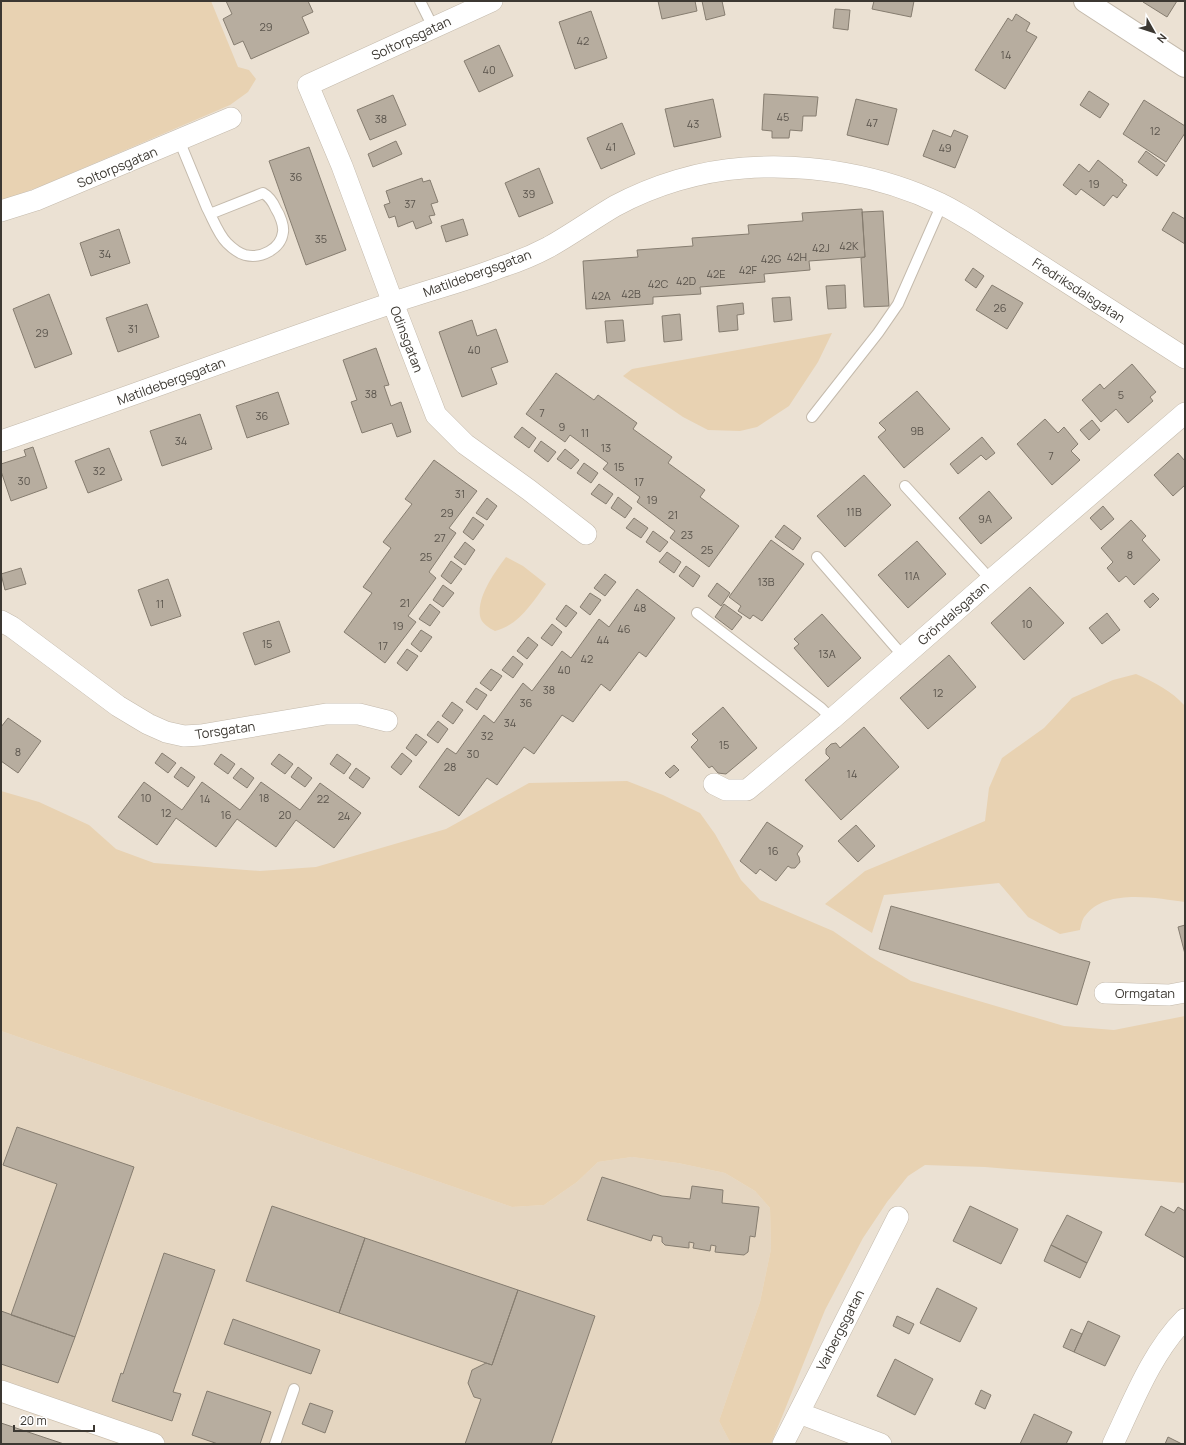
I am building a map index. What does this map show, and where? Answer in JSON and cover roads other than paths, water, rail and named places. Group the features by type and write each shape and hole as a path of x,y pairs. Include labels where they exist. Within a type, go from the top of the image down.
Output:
{"street":[{"name":"Soltorpsgatan","path":"308,85 432,27 492,1"},
{"path":"1085,1 1185,66"},
{"name":"Odinsgatan","path":"308,85 342,166 392,302 436,415 465,444 529,490 586,534"},
{"name":"Soltorpsgatan","path":"1,211 36,200 231,118"},
{"name":"Matildebergsgatan","path":"1,441 392,302 500,268 549,246 616,206 643,193 670,182 703,174 742,168 788,167 834,172 874,179 914,192 942,204 972,222"},
{"name":"Fredriksdalsgatan","path":"972,222 1185,358"},
{"name":"Gröndalsgatan","path":"714,784 726,790 747,790 832,720 991,580 1185,413"},
{"name":"Torsgatan","path":"1,621 12,627 118,706 148,724 166,732 184,736 201,735 326,714 359,714 387,721"},
{"name":"Ormgatan","path":"1105,993 1169,995 1185,992"},
{"name":"Varbergsgatan","path":"783,1444 898,1216"},
{"path":"1113,1444 1151,1366 1162,1347 1185,1319"},
{"path":"1,1391 154,1444"},
{"path":"799,1413 881,1444"}],"lane":[{"path":"420,1 432,27"},
{"path":"179,140 210,214 226,242 235,250 245,255 259,255 271,251 280,243 284,231 278,213 269,196 263,193 210,214"},
{"path":"812,417 878,333 898,304 942,204"},
{"path":"905,486 991,580"},
{"path":"817,557 904,656"},
{"path":"697,613 821,708 832,720"},
{"path":"275,1444 294,1389"}]}
